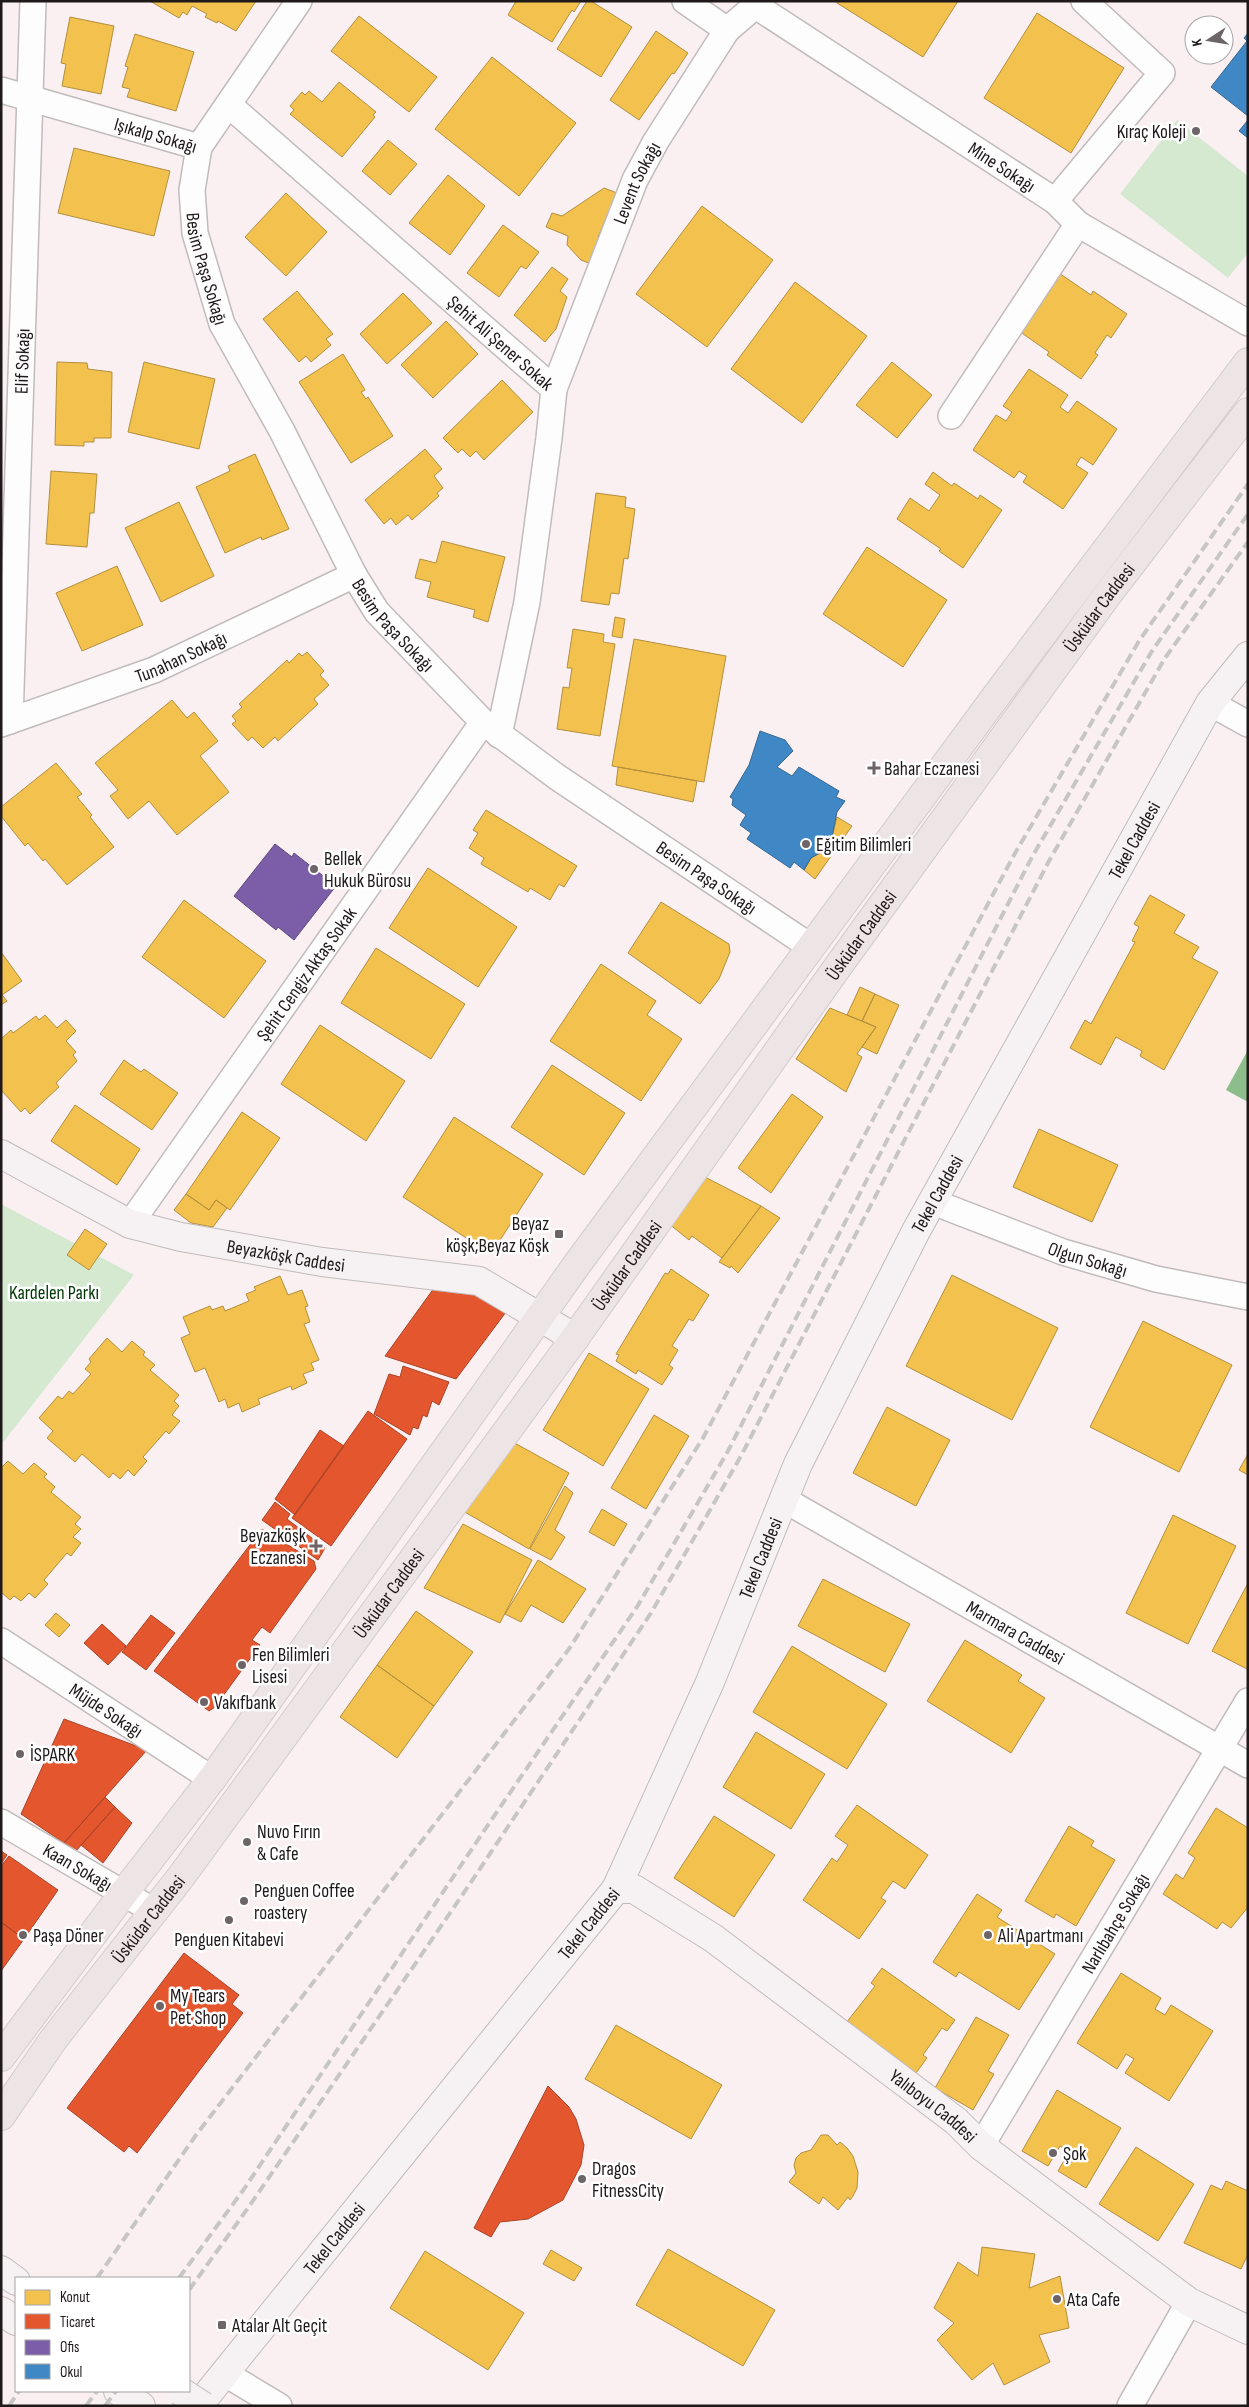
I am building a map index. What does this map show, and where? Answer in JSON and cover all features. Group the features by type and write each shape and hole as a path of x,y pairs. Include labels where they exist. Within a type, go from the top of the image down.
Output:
{"main road":[{"name":"Üsküdar Caddesi","path":"1,2057 212,1779 539,1316 811,946 1248,362"},
{"name":"Üsküdar Caddesi","path":"1,2116 53,2040 154,1911 574,1338 838,965 1108,594 1248,412"},
{"path":"811,946 838,965"}],"street":[{"name":"Elif Sokağı","path":"6,722 10,430 30,98 33,1"},
{"name":"Işıkalp Sokağı","path":"1,90 199,147 299,1"},
{"path":"685,1 727,30"},
{"path":"1055,202 1162,74 1084,1"},
{"name":"Levent Sokağı","path":"554,388 634,180 656,141 727,30 759,4"},
{"name":"Mine Sokağı","path":"759,4 1055,202 1078,224 1248,323"},
{"name":"Şehit Ali Şener Sokak","path":"229,105 554,388 527,602 491,729"},
{"name":"Besim Paşa Sokağı","path":"199,147 192,190 195,233 222,324 282,431 354,575 377,612 491,729 557,777 811,946"},
{"path":"951,416 1078,224"},
{"name":"Tunahan Sokağı","path":"6,722 154,670 354,575"},
{"name":"Tekel Caddesi","path":"198,2406 616,1889 710,1682 798,1464 933,1202 1210,703 1248,656"},
{"path":"1210,703 1248,724"},
{"name":"Şehit Cengiz Aktaş Sokak","path":"130,1224 491,729"},
{"name":"Beyazköşk Caddesi","path":"1,1154 130,1224 182,1237 322,1262 479,1281 574,1338"},
{"name":"Olgun Sokağı","path":"933,1202 1063,1252 1156,1279 1248,1297"},
{"name":"Marmara Caddesi","path":"784,1499 1248,1765"},
{"name":"Müjde Sokağı","path":"1,1641 212,1779"},
{"name":"Narlıbahçe Sokağı","path":"981,2146 1248,1701"},
{"name":"Kaan Sokağı","path":"1,1822 154,1911"},
{"name":"Yalıboyu Caddesi","path":"616,1889 634,1890 713,1938 956,2121 981,2146 1189,2302 1248,2330"},
{"path":"1,2270 15,2280"},
{"path":"1130,2406 1189,2302"},
{"path":"1,2310 15,2320"},
{"path":"224,2373 279,2406"},
{"path":"120,2392 141,2406"},
{"path":"182,2392 203,2406"}],"green space":[{"path":"1177,120 1248,176 1248,253 1228,278 1120,194"},
{"name":"Kardelen Parkı","path":"1,1204 134,1275 1,1445"}],"shaded area":[{"path":"1248,1050 1248,1102 1226,1090"}],"building: Konut":[{"path":"150,1 256,1 236,31 218,21 217,23 205,17 207,14 192,6 187,15 183,12 179,18"},
{"path":"516,1 581,1 574,12 572,10 552,42 508,15"},
{"path":"587,1 591,1 632,27 601,77 557,49"},
{"path":"837,1 958,1 923,57 837,3"},
{"path":"1037,13 1124,68 1071,153 984,98"},
{"path":"359,16 437,77 409,112 331,51"},
{"path":"70,17 114,26 101,94 62,86 66,64 61,63"},
{"path":"656,31 688,53 639,120 610,100"},
{"path":"135,34 194,52 176,111 127,97 130,89 122,87 128,67 125,66"},
{"path":"492,57 576,123 519,196 435,129"},
{"path":"339,82 376,112 373,115 375,117 342,157 290,114 294,110 290,106 302,92 305,95 309,91 322,102"},
{"path":"388,140 417,164 390,195 362,171"},
{"path":"74,148 170,171 154,236 58,213"},
{"path":"448,175 485,206 450,255 409,223"},
{"path":"604,188 617,193 598,237 600,238 591,264 581,260 567,245 568,236 546,227 552,213 562,216"},
{"path":"286,193 327,232 286,276 245,237"},
{"path":"702,206 773,260 707,347 636,294"},
{"path":"503,225 539,252 526,269 521,266 499,297 467,273"},
{"path":"552,267 568,279 560,291 567,297 556,329 545,342 514,315"},
{"path":"1056,271 1091,295 1093,291 1127,314 1111,338 1107,335 1095,353 1098,355 1081,379 1047,355 1049,352 1016,329 1031,307 1036,310 1044,298 1039,295"},
{"path":"795,282 867,336 802,423 731,369"},
{"path":"297,291 333,334 326,339 331,345 311,362 306,356 299,362 263,319"},
{"path":"403,293 432,323 387,364 360,334"},
{"path":"446,321 478,354 433,398 401,365"},
{"path":"343,354 365,390 361,392 366,399 368,397 393,436 351,463 299,382"},
{"path":"57,362 87,363 88,369 112,372 111,438 94,438 94,442 84,442 84,446 55,445"},
{"path":"144,362 215,379 199,449 128,432"},
{"path":"892,362 932,395 897,438 856,405"},
{"path":"1029,369 1068,395 1060,407 1068,413 1077,401 1117,429 1093,465 1081,457 1076,465 1088,473 1063,509 1023,482 1027,476 1019,471 1014,478 973,450 996,415 1006,421 1012,412 1003,406"},
{"path":"502,380 533,412 484,460 476,451 470,457 462,449 458,453 443,438"},
{"path":"425,449 442,469 434,476 443,488 437,493 439,496 412,520 408,515 396,525 391,518 384,524 365,500"},
{"path":"255,454 289,529 262,540 261,537 225,553 196,487 230,471 228,466"},
{"path":"51,471 97,474 94,513 90,513 87,547 46,544"},
{"path":"933,472 952,486 954,483 978,499 980,495 1002,510 963,568 939,551 941,549 897,519 910,498 929,511 940,495 925,484"},
{"path":"596,493 626,497 625,507 635,509 628,559 624,558 619,594 611,593 609,605 581,601"},
{"path":"179,502 214,576 161,602 125,528"},
{"path":"442,541 505,557 488,622 473,617 475,610 427,597 431,582 415,578 420,559 436,563"},
{"path":"867,547 947,600 903,667 823,614"},
{"path":"117,566 143,625 82,651 56,593"},
{"path":"615,617 625,619 622,638 612,636"},
{"path":"573,629 604,634 603,642 615,644 600,736 557,729 563,687 569,688 572,668 567,668"},
{"path":"634,639 726,656 704,782 612,766"},
{"path":"307,652 324,671 320,675 329,685 314,699 318,704 278,741 275,737 263,748 252,737 248,741 232,724 236,721 232,716 242,707 239,704 287,660 289,663 299,653 302,656"},
{"path":"172,700 187,718 194,712 218,741 200,756 229,792 177,835 149,801 128,819 110,796 118,790 95,763"},
{"path":"56,763 82,794 77,797 114,847 67,885 45,859 43,861 28,843 25,846 1,816 1,807"},
{"path":"618,767 697,781 693,802 616,785"},
{"path":"486,810 577,866 564,887 559,884 550,900 530,888 528,892 481,864 484,858 469,848 478,833 473,830"},
{"path":"837,817 852,826 815,879 804,870 811,858 825,850 832,837"},
{"path":"428,868 517,927 478,987 389,928"},
{"path":"1150,895 1185,915 1174,933 1199,947 1192,958 1218,972 1164,1070 1140,1056 1142,1051 1116,1037 1101,1065 1070,1048 1085,1020 1091,1024 1135,942 1132,941 1139,927 1134,924"},
{"path":"184,900 266,961 224,1018 142,957"},
{"path":"661,902 729,944 730,952 719,979 700,1004 628,953"},
{"path":"376,948 465,1004 431,1059 341,1003"},
{"path":"1,952 22,981 2,995 7,1001 1,1005"},
{"path":"601,964 656,1001 647,1015 682,1039 641,1101 550,1041"},
{"path":"860,987 875,994 862,1021 847,1015"},
{"path":"875,994 899,1005 877,1054 862,1047 876,1027 862,1021"},
{"path":"830,1008 876,1027 857,1054 862,1057 846,1092 796,1059"},
{"path":"45,1015 57,1028 66,1020 76,1031 66,1041 76,1052 73,1055 77,1061 56,1083 59,1087 30,1114 25,1108 21,1112 1,1090 1,1039 11,1030 13,1033 36,1016 39,1020"},
{"path":"320,1025 405,1081 366,1141 281,1084"},
{"path":"124,1060 141,1072 144,1069 178,1093 152,1130 100,1094"},
{"path":"552,1065 625,1113 584,1175 511,1127"},
{"path":"792,1094 823,1117 771,1193 738,1168"},
{"path":"75,1105 140,1149 117,1185 51,1141"},
{"path":"242,1112 280,1138 230,1210 216,1200 209,1210 186,1194"},
{"path":"454,1117 543,1174 491,1254 403,1197"},
{"path":"1039,1129 1118,1165 1092,1222 1013,1187"},
{"path":"703,1176 761,1206 722,1258 692,1236 689,1240 668,1223"},
{"path":"186,1194 209,1210 216,1200 227,1208 213,1227 191,1223 174,1210"},
{"path":"761,1206 780,1218 738,1273 731,1266 730,1268 719,1262"},
{"path":"85,1229 107,1244 89,1270 67,1255"},
{"path":"671,1269 709,1295 693,1321 689,1319 672,1346 678,1350 669,1365 673,1368 662,1385 638,1370 636,1374 616,1361 619,1355 616,1354 665,1273 668,1274"},
{"path":"952,1275 1058,1328 1012,1420 906,1366"},
{"path":"280,1276 288,1295 302,1290 308,1306 305,1307 310,1322 304,1324 319,1360 311,1363 314,1370 303,1374 307,1383 292,1390 291,1386 258,1399 260,1404 242,1412 239,1403 228,1408 225,1399 219,1402 205,1368 195,1372 181,1338 190,1334 183,1317 210,1306 212,1310 223,1306 225,1311 249,1301 246,1294 256,1290 254,1287"},
{"path":"1143,1321 1232,1365 1179,1472 1090,1427"},
{"path":"107,1338 122,1352 132,1341 145,1352 143,1355 155,1365 150,1370 179,1395 174,1401 179,1406 172,1415 180,1421 169,1434 166,1431 143,1457 147,1461 134,1476 128,1470 120,1479 113,1473 109,1478 82,1454 75,1462 47,1438 53,1431 39,1418 58,1396 62,1399 69,1391 73,1394 91,1374 85,1369 91,1362 89,1359"},
{"path":"589,1353 649,1389 603,1466 543,1430"},
{"path":"887,1407 950,1440 916,1506 853,1473"},
{"path":"654,1415 689,1436 646,1509 611,1488"},
{"path":"511,1441 569,1473 529,1549 463,1511"},
{"path":"1248,1454 1248,1475 1239,1470"},
{"path":"8,1461 23,1474 34,1463 47,1474 44,1477 55,1487 51,1492 81,1517 75,1524 81,1529 73,1537 81,1543 71,1556 67,1553 44,1580 48,1584 35,1598 29,1593 21,1601 14,1596 10,1600 1,1592 1,1468"},
{"path":"565,1486 573,1493 555,1530 565,1537 551,1560 530,1549"},
{"path":"602,1509 627,1524 614,1546 589,1532"},
{"path":"1173,1515 1236,1546 1188,1644 1126,1613"},
{"path":"463,1524 532,1560 500,1623 424,1588"},
{"path":"538,1560 586,1589 563,1623 531,1605 521,1622 505,1614"},
{"path":"823,1579 910,1624 885,1672 798,1626"},
{"path":"1248,1583 1248,1667 1247,1669 1212,1651"},
{"path":"416,1611 473,1652 434,1706 377,1665"},
{"path":"56,1613 70,1625 59,1637 45,1625"},
{"path":"965,1640 1022,1675 1018,1681 1045,1698 1011,1753 927,1701"},
{"path":"792,1646 887,1704 847,1769 753,1712"},
{"path":"377,1665 434,1706 397,1758 340,1717"},
{"path":"756,1732 825,1774 791,1829 723,1787"},
{"path":"857,1805 928,1855 905,1889 893,1881 881,1898 886,1901 859,1939 803,1900 832,1858 837,1862 848,1845 835,1836"},
{"path":"1216,1808 1248,1828 1248,1907 1231,1928 1222,1922 1217,1929 1163,1894 1176,1874 1183,1879 1195,1858 1188,1853"},
{"path":"714,1816 775,1855 734,1917 674,1878"},
{"path":"1069,1826 1094,1841 1091,1846 1115,1860 1076,1926 1056,1914 1054,1918 1025,1901"},
{"name":"Ali Apartmanı","path":"977,1894 1002,1910 997,1917 1055,1954 1019,2010 959,1972 956,1977 933,1962"},
{"path":"882,1968 955,2020 947,2031 942,2028 923,2055 927,2058 916,2073 846,2023 875,1986 871,1983"},
{"path":"1121,1973 1161,1998 1155,2009 1165,2015 1171,2005 1213,2031 1169,2101 1125,2073 1134,2059 1126,2054 1117,2069 1077,2043"},
{"path":"976,2017 1009,2035 988,2071 994,2074 973,2110 935,2088"},
{"path":"616,2025 722,2085 691,2139 585,2079"},
{"path":"1057,2090 1121,2128 1086,2188 1058,2171 1069,2152 1060,2146 1048,2166 1022,2151"},
{"path":"821,2135 828,2135 837,2145 840,2142 847,2148 853,2156 858,2172 857,2188 853,2196 850,2200 848,2197 838,2210 823,2197 819,2204 789,2182 796,2173 794,2165 796,2158 801,2153 811,2150"},
{"path":"1136,2147 1194,2184 1158,2241 1099,2204"},
{"path":"1226,2181 1248,2191 1248,2254 1241,2269 1184,2243 1211,2185 1222,2190"},
{"path":"982,2247 1035,2254 1029,2288 1060,2276 1069,2328 1039,2335 1050,2362 1004,2385 993,2363 972,2380 937,2340 954,2323 934,2308 958,2262 978,2276"},
{"path":"668,2249 775,2310 743,2366 636,2305"},
{"path":"551,2250 582,2268 574,2281 543,2264"},
{"path":"425,2251 524,2313 488,2370 390,2308"}],"building: Ticaret":[{"path":"442,1277 509,1308 456,1379 385,1356"},
{"path":"403,1366 449,1382 439,1405 432,1401 427,1417 423,1415 418,1429 413,1427 410,1435 374,1414 389,1374 400,1377"},
{"path":"368,1411 407,1439 331,1546 292,1518"},
{"path":"320,1430 344,1446 295,1515 275,1499"},
{"path":"275,1502 290,1514 287,1519 325,1548 318,1560 262,1520"},
{"path":"262,1529 314,1561 316,1569 270,1633 262,1627 252,1640 260,1645 215,1707 209,1711 154,1671"},
{"path":"151,1615 175,1633 146,1670 122,1652"},
{"path":"102,1624 126,1646 108,1665 84,1643"},
{"path":"64,1719 147,1750 64,1843 21,1814"},
{"path":"105,1797 115,1807 76,1851 64,1843"},
{"path":"115,1807 132,1823 103,1863 81,1845"},
{"path":"1,1851 7,1855 1,1864"},
{"path":"9,1856 58,1890 24,1939 1,1922 1,1866"},
{"path":"1,1922 24,1939 1,1971"},
{"path":"184,1953 239,1995 232,2004 243,2013 137,2153 129,2146 124,2152 67,2108"},
{"path":"548,2086 569,2107 576,2119 584,2145 581,2165 563,2200 528,2219 500,2222 491,2237 474,2228"}],"building: Ofis":[{"path":"275,844 292,857 294,853 336,886 294,940 278,927 276,930 234,896"}],"building: Okul":[{"path":"1248,33 1248,116 1211,87 1228,65 1234,65 1234,58 1247,41 1244,38"},
{"path":"1248,120 1248,138 1239,131"},
{"path":"760,731 785,740 793,751 777,767 792,776 799,767 839,791 836,797 845,801 837,812 832,837 825,850 811,858 804,870 794,862 790,868 747,839 751,833 740,825 746,815 732,805 733,799 730,797 749,765"}],"railway":[{"path":"98,2277 196,2135 569,1649 703,1438 1014,855 1139,641 1248,484"},
{"path":"180,2277 244,2189 490,1822 637,1607 728,1451 1032,857 1152,651 1248,514"},
{"path":"190,2289 248,2208 463,1894 651,1613 741,1456 1049,861 1165,658 1248,542"},
{"path":"9,2406 18,2392"},
{"path":"86,2406 96,2392"},
{"path":"105,2406 115,2392"}],"place":[{"name":"Kıraç Koleji","path":"1196,131"},
{"name":"Bahar Eczanesi","path":"874,768"},
{"name":"Eğitim Bilimleri","path":"806,844"},
{"name":"Bellek Hukuk Bürosu","path":"314,869"},
{"name":"Beyaz köşk;Beyaz Köşk","path":"559,1234"},
{"name":"Beyazköşk Eczanesi","path":"316,1546"},
{"name":"Fen Bilimleri Lisesi","path":"242,1665"},
{"name":"Vakıfbank","path":"204,1702"},
{"name":"İSPARK","path":"20,1754"},
{"name":"Nuvo Fırın & Cafe","path":"247,1842"},
{"name":"Penguen Coffee roastery","path":"244,1901"},
{"name":"Penguen Kitabevi","path":"229,1920"},
{"name":"Paşa Döner","path":"23,1935"},
{"name":"Ali Apartmanı","path":"988,1935"},
{"name":"My Tears Pet Shop","path":"160,2006"},
{"name":"Şok","path":"1053,2153"},
{"name":"Dragos FitnessCity","path":"582,2179"},
{"name":"Ata Cafe","path":"1057,2299"},
{"name":"Atalar Alt Geçit","path":"222,2325"}]}
